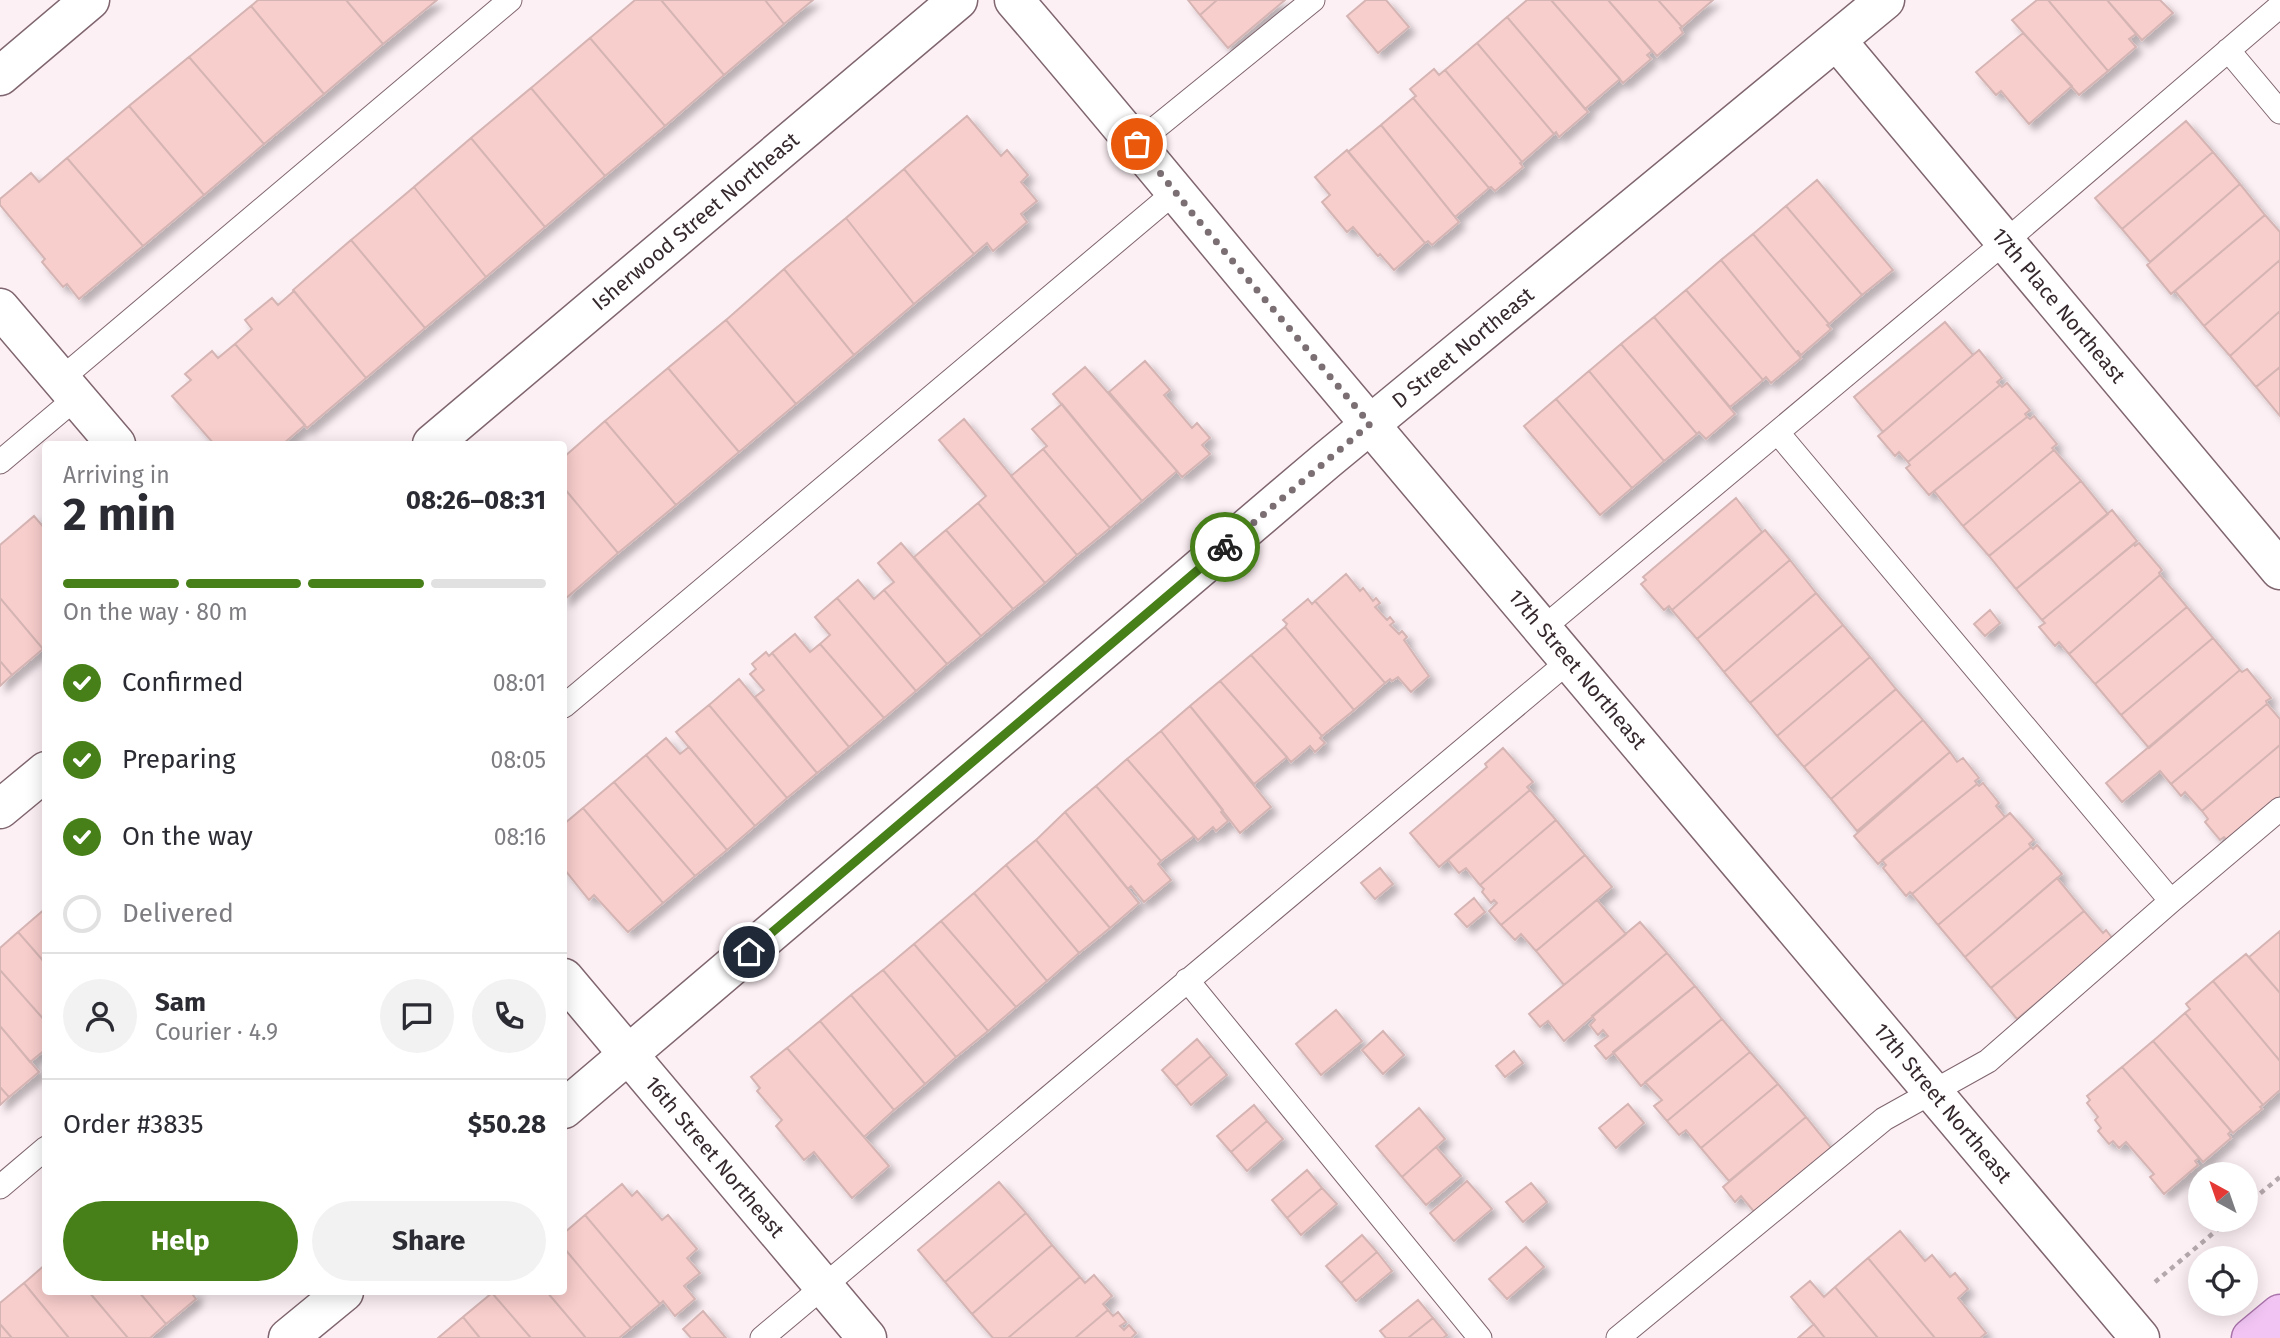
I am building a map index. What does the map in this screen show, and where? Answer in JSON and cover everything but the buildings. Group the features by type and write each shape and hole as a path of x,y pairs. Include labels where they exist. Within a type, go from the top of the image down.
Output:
{"main road":[{"path":"2251,1338 2280,1314"}],"street":[{"path":"0,76 90,0"},
{"name":"Isherwood Street Northeast","path":"436,441 958,0"},
{"name":"17th Street Northeast","path":"1014,0 2140,1338"},
{"name":"D Street Northeast","path":"567,1106 1370,424 1885,0"},
{"name":"17th Place Northeast","path":"1837,41 2280,570"},
{"path":"0,308 113,441"},
{"path":"0,809 42,774"},
{"name":"16th Street Northeast","path":"567,982 867,1338"},
{"path":"288,1338 340,1295"}],"lane":[{"path":"0,462 69,388 318,164 510,0"},
{"path":"1137,144 1313,0"},
{"path":"1542,629 2006,241 2280,6"},
{"path":"2228,50 2280,112"},
{"path":"567,703 1175,192"},
{"path":"1778,433 2171,901"},
{"path":"762,1338 1569,662"},
{"path":"1618,1338 1884,1119 1988,1061 2280,809"},
{"path":"1187,980 1480,1338"},
{"path":"0,1187 42,1151"}],"path":[{"path":"2258,1195 2280,1177"},
{"path":"2145,1290 2215,1232"}],"way so far":[{"path":"1137,144 1370,424 1225,547"}],"route":[{"path":"749,952 1225,547"}]}
